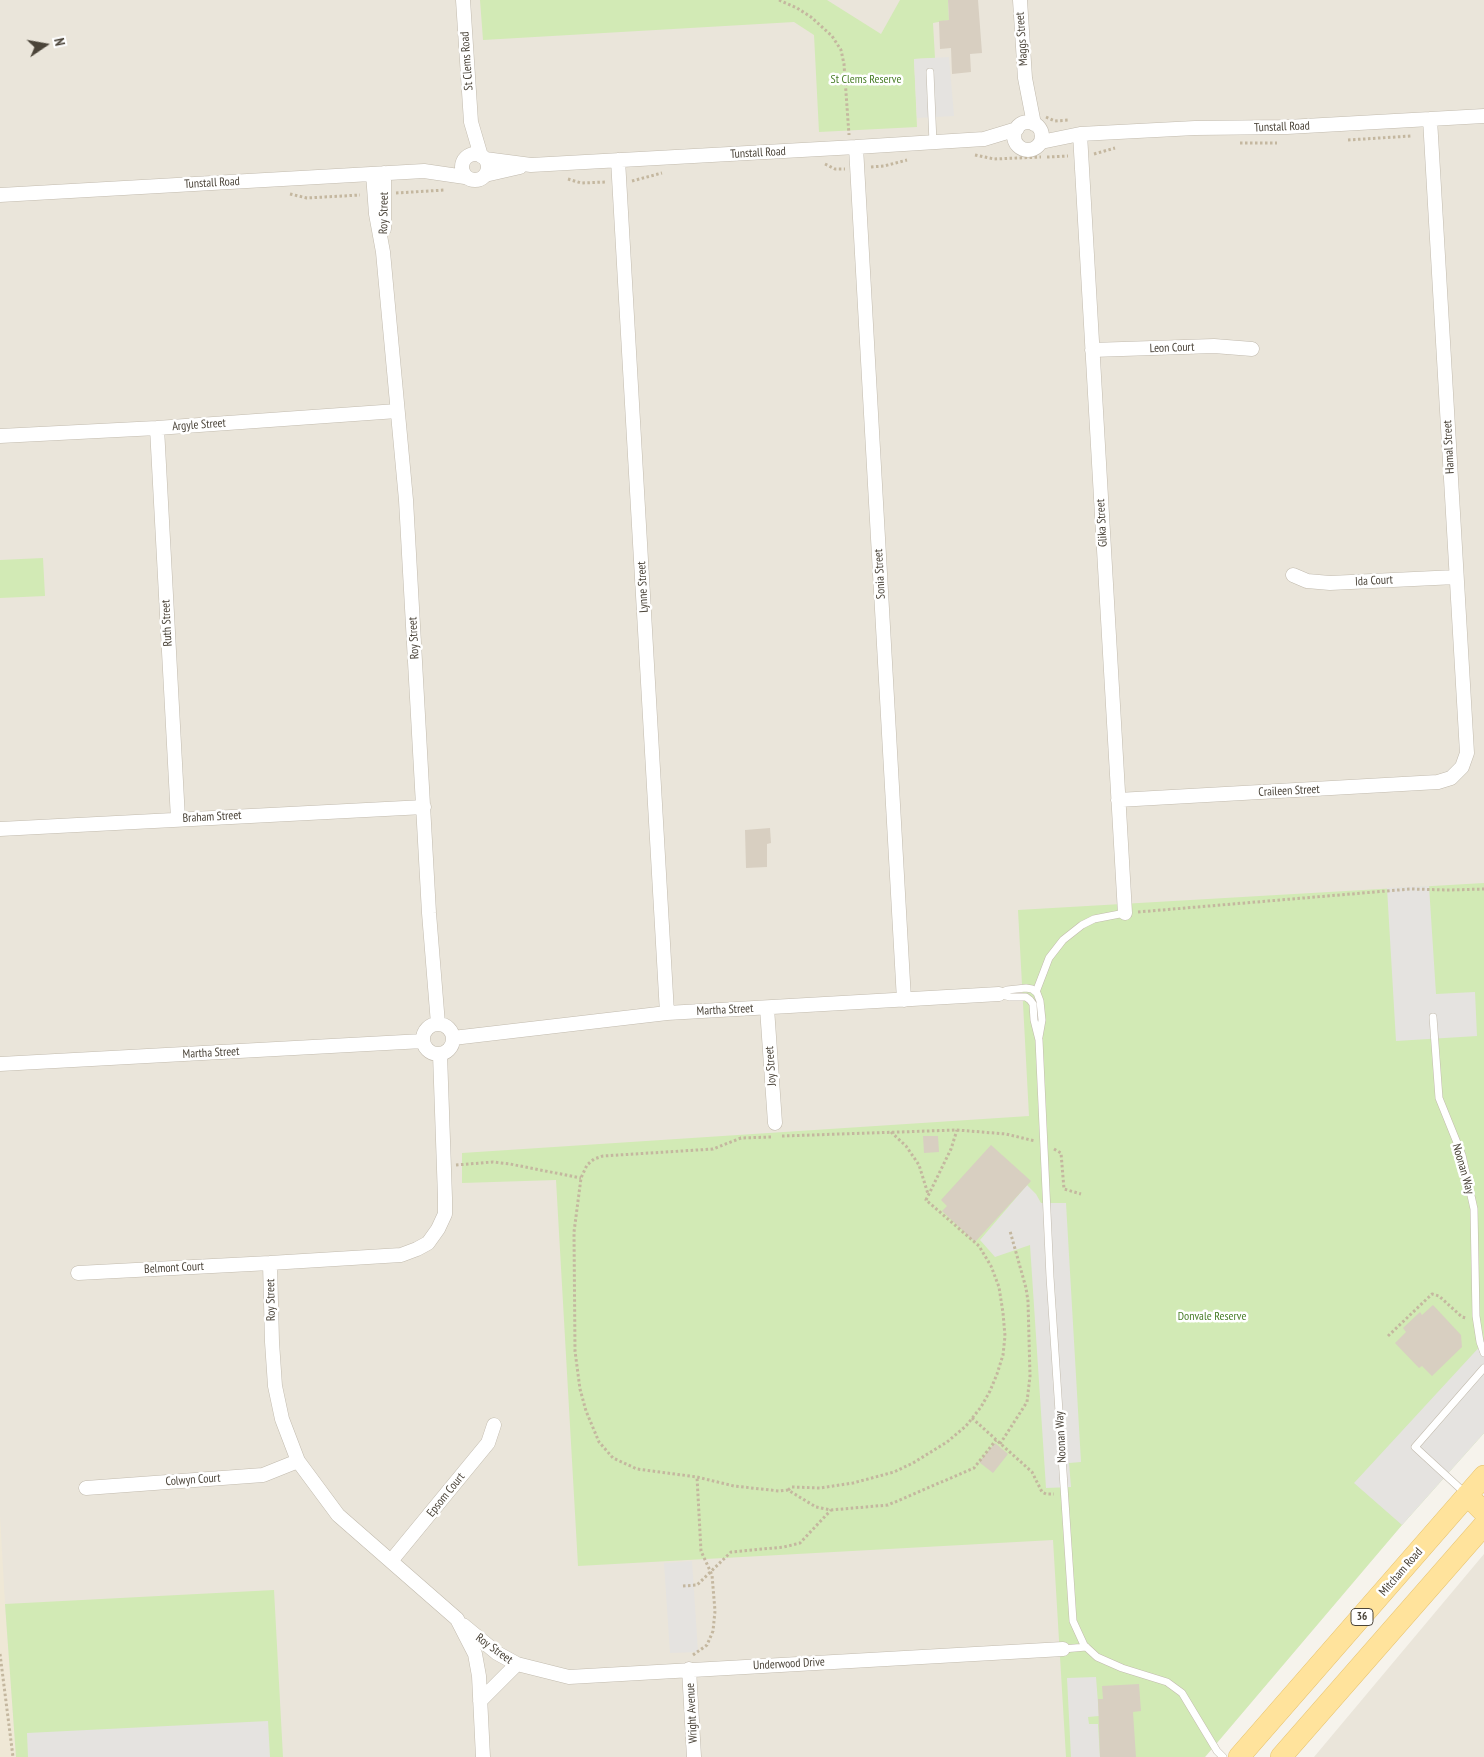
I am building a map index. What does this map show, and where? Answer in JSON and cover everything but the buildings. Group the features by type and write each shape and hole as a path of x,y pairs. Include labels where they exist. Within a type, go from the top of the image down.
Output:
{"main road":[{"name":"Mitcham Road","path":"1239,1757 1484,1476"},
{"path":"1467,1495 1484,1512"},
{"name":"36","path":"1281,1757 1484,1525"}],"street":[{"name":"St Clems Road","path":"463,0 472,122"},
{"name":"Maggs Street","path":"1018,145 1015,137 1030,130 1020,0"},
{"name":"Tunstall Road","path":"485,175 531,165 984,139 1030,130 1080,134 1195,128 1287,127 1484,116"},
{"name":"Hamal Street","path":"1430,119 1467,753 1462,767 1457,773"},
{"path":"472,122 488,168 482,178 473,180 465,176 462,168 472,122"},
{"name":"Tunstall Road","path":"984,139 1018,145 1023,149 1030,150 1036,147 1030,130"},
{"name":"Glika Street","path":"1080,134 1125,913"},
{"name":"Sonia Street","path":"856,147 904,1000"},
{"path":"465,158 471,154 483,158"},
{"name":"Tunstall Road","path":"424,171 465,158"},
{"name":"Tunstall Road","path":"483,158 531,165"},
{"name":"Lynne Street","path":"618,160 667,1013"},
{"name":"Tunstall Road","path":"0,195 424,171 465,176"},
{"name":"Roy Street","path":"379,174 380,194 376,214 383,252 406,500 438,1024"},
{"name":"Leon Court","path":"1092,350 1214,346 1252,349"},
{"name":"Argyle Street","path":"0,436 156,428 397,411"},
{"name":"Ruth Street","path":"156,428 178,819"},
{"name":"Ida Court","path":"1293,575 1308,581 1330,583 1456,576"},
{"name":"Craileen Street","path":"1118,800 1438,782 1445,781 1457,773"},
{"name":"Braham Street","path":"0,829 424,807"},
{"name":"Martha Street","path":"453,1038 667,1013 999,994"},
{"name":"Joy Street","path":"767,1008 776,1123"},
{"path":"438,1024 448,1028 453,1038 450,1049 440,1054 429,1051 423,1041 427,1029 438,1024"},
{"name":"Martha Street","path":"0,1064 423,1041"},
{"name":"Roy Street","path":"440,1054 445,1214 438,1230 428,1243 401,1256 270,1264 275,1386 282,1419 298,1461 338,1515 497,1653 516,1664 480,1701"},
{"name":"Belmont Court","path":"78,1273 270,1264"},
{"name":"Epsom Court","path":"391,1561 488,1443 494,1425"},
{"name":"Colwyn Court","path":"86,1488 263,1476 298,1461"},
{"name":"Roy Street","path":"457,1619 475,1654 480,1701 482,1757"},
{"name":"Underwood Drive","path":"516,1664 569,1677 689,1664 1063,1649"},
{"name":"Wright Avenue","path":"689,1664 694,1757"}],"lane":[{"path":"930,72 934,142"},
{"path":"1036,992 1049,958 1062,940 1088,922 1125,913"},
{"name":"Martha Street","path":"999,994 1007,990 1026,988 1036,992"},
{"name":"Noonan Way","path":"1036,992 1040,1001 1041,1014 1039,1040 1050,1277 1071,1613 1075,1628 1086,1647 1093,1654 1103,1661 1167,1682 1182,1693 1217,1751 1223,1757"},
{"name":"Martha Street","path":"999,994 1026,998"},
{"name":"Noonan Way","path":"1026,998 1033,1004 1039,1040"},
{"name":"Noonan Way","path":"1433,1016 1439,1098 1462,1155 1474,1210 1476,1316 1480,1342 1484,1353"},
{"path":"1467,1495 1415,1447 1484,1368"},
{"path":"1063,1649 1086,1647"}],"path":[{"path":"779,0 811,17 832,36 841,50 844,64 848,133"},
{"path":"1341,140 1430,135"},
{"path":"1237,143 1283,143"},
{"path":"972,154 994,159 1091,155 1120,147"},
{"path":"820,162 836,169 884,166 911,159"},
{"path":"564,178 581,183 641,180 664,173"},
{"path":"286,193 307,198 451,189"},
{"path":"1125,913 1410,889 1484,889"},
{"path":"957,1130 952,1148 926,1200 980,1246 991,1266 999,1287 1004,1328 1003,1354 997,1374 981,1407 966,1426 947,1442 913,1463 894,1472 852,1483 820,1488 792,1487 788,1490 779,1491 734,1486 698,1477 637,1468 614,1458 600,1442 586,1411 580,1389 575,1351 574,1232 581,1178 586,1166 594,1158 713,1149 741,1138 957,1130 1006,1134 1044,1143 1061,1153 1064,1189"},
{"path":"1033,1131 1034,1150"},
{"path":"891,1132 906,1146 919,1165 929,1194"},
{"path":"444,1166 492,1162 581,1178"},
{"path":"1060,1190 1064,1189 1081,1194"},
{"path":"1000,1444 1027,1402 1030,1376 1028,1302 1026,1288 1010,1231"},
{"path":"1388,1336 1432,1294 1439,1296 1462,1317 1476,1316"},
{"path":"972,1418 1032,1472 1042,1492 1054,1494"},
{"path":"788,1490 816,1507 831,1510 888,1505 974,1468 996,1440"},
{"path":"689,1664 707,1646 713,1631 715,1611 712,1575 701,1551 698,1477"},
{"path":"683,1586 697,1585 731,1552 784,1547 800,1543 831,1510"},
{"path":"0,1654 13,1757"}],"shaded area":[{"path":"0,0 1484,0 1484,1433 1402,1525 1205,1757 0,1757"},
{"path":"949,57 954,116 917,118 914,59"},
{"path":"1429,886 1436,994 1475,992 1477,1036 1396,1041 1387,888"},
{"path":"1027,1185 1036,1194 1041,1203 1066,1203 1081,1462 1069,1463 1071,1487 1046,1488 1030,1245 995,1257 980,1240"},
{"path":"1484,1342 1484,1433 1402,1525 1354,1483"},
{"path":"0,1515 5,1604 16,1757 0,1757"},
{"path":"1484,1554 1484,1757 1314,1757"},
{"path":"692,1561 698,1652 670,1653 664,1563"},
{"path":"1096,1677 1099,1716 1088,1717 1089,1724 1098,1724 1100,1757 1071,1757 1067,1678"},
{"path":"268,1721 270,1757 28,1757 27,1733"}],"green space":[{"name":"St Clems Reserve","path":"480,0 827,0 881,34 900,0 948,0 949,20 933,23 935,58 914,59 917,127 819,132 814,35 794,22 483,40"},
{"path":"43,558 45,596 0,598 0,560"},
{"name":"Donvale Reserve","path":"1484,883 1484,1433 1402,1525 1205,1757 1066,1757 1053,1540 578,1566 556,1180 462,1183 462,1153 1029,1116 1018,910"},
{"path":"274,1590 283,1757 16,1757 5,1604"}]}
